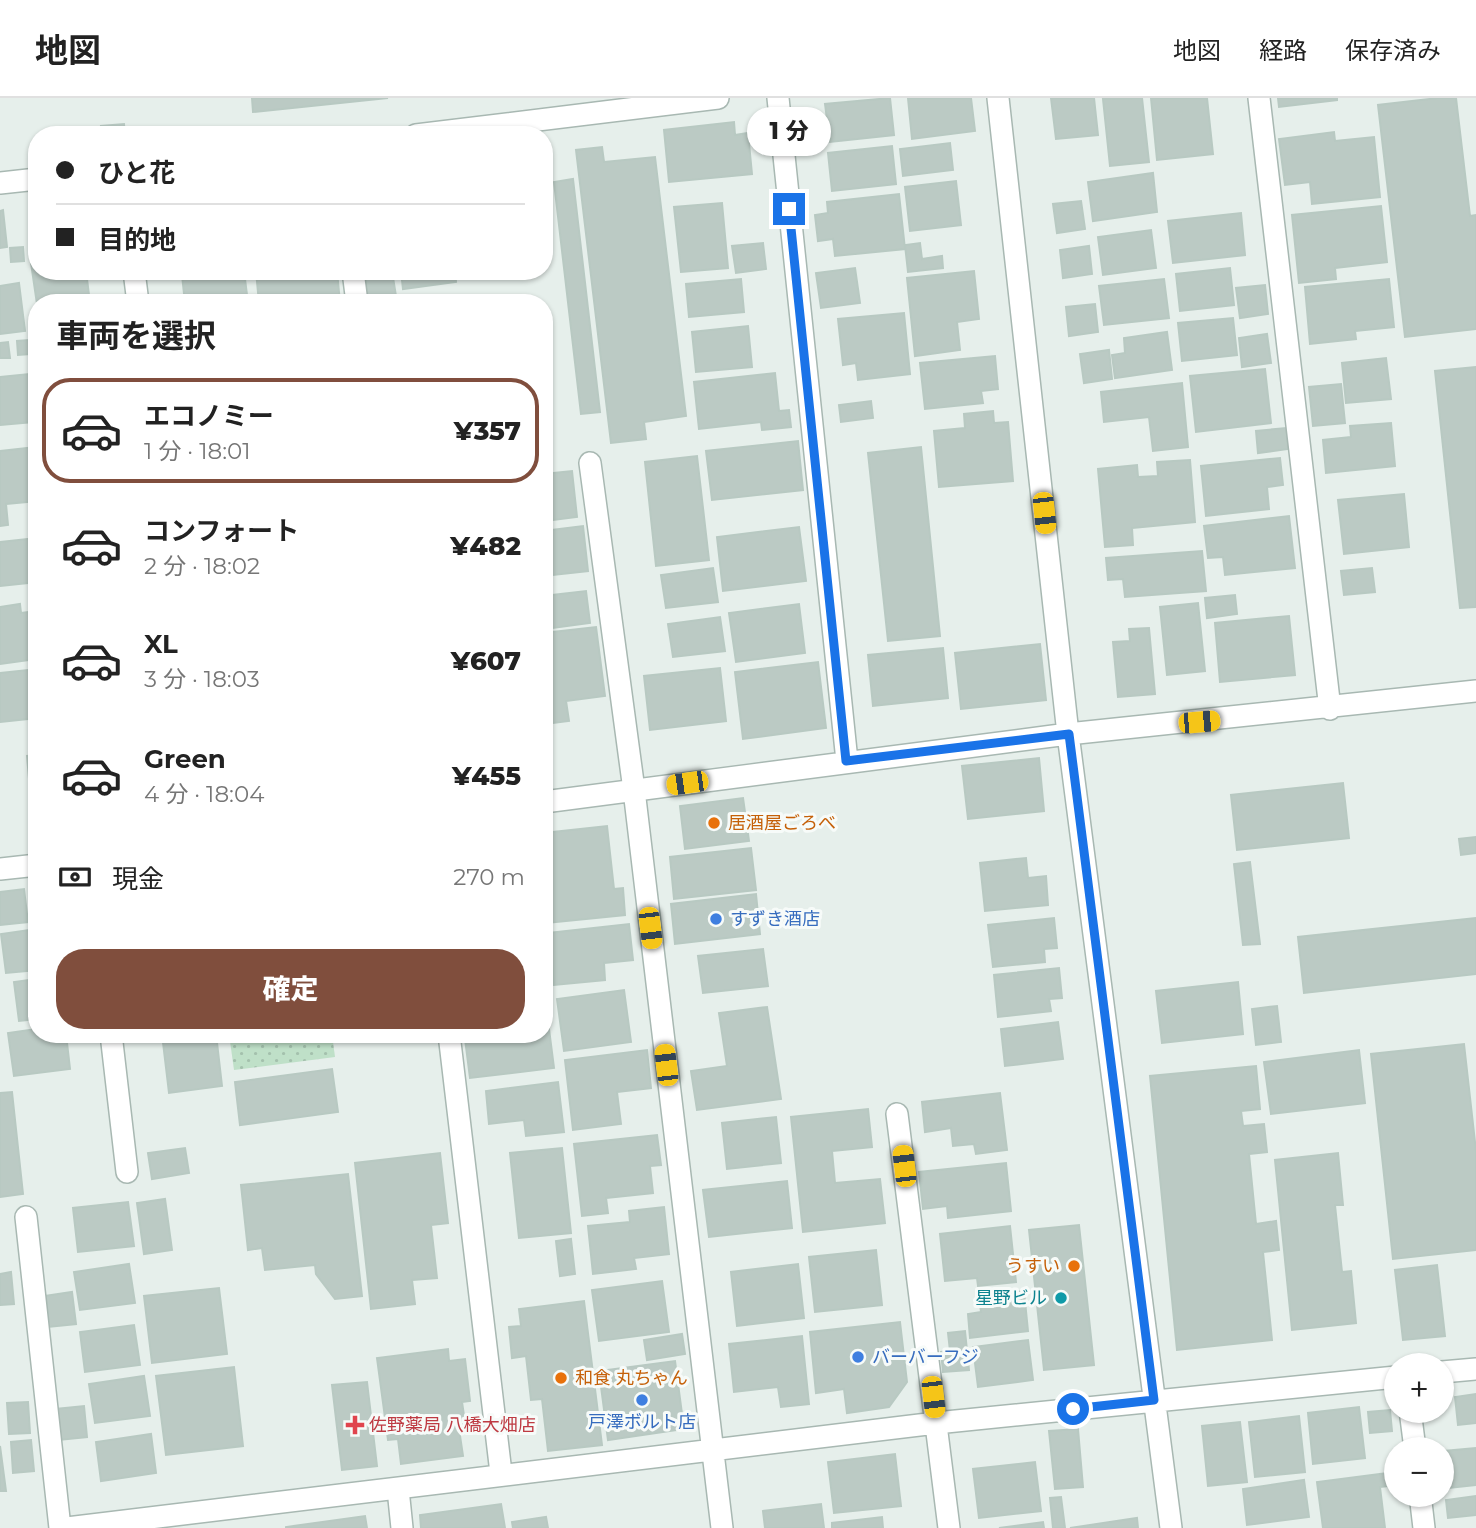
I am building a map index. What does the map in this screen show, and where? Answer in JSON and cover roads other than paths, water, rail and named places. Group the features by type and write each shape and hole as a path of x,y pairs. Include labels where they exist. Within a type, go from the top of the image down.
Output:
{"street":[{"path":"489,126 718,98"},
{"path":"778,98 846,761"},
{"path":"998,98 1069,734 1171,1528"},
{"path":"1259,98 1330,709"},
{"path":"0,183 28,180"},
{"path":"590,463 634,790 722,1528"},
{"path":"553,801 1069,734 1330,709 1476,691"},
{"path":"0,869 28,866"},
{"path":"112,1043 127,1172"},
{"path":"450,1043 501,1473"},
{"path":"897,1114 949,1528"},
{"path":"26,1217 60,1528"},
{"path":"1454,1371 1476,1369"},
{"path":"68,1528 169,1523 501,1473 936,1423 1384,1378"},
{"path":"398,1489 402,1528"},
{"path":"1422,1507 1424,1528"}],"place":[{"name":"居酒屋ごろべ","path":"714,823"},
{"name":"すずき酒店","path":"716,919"},
{"name":"うすい","path":"1074,1266"},
{"name":"星野ビル","path":"1061,1298"},
{"name":"バーバーフジ","path":"858,1357"},
{"name":"和食 丸ちゃん","path":"561,1378"},
{"name":"戸澤ボルト店","path":"642,1400"},
{"name":"佐野薬局 八橋大畑店","path":"355,1425"}]}
